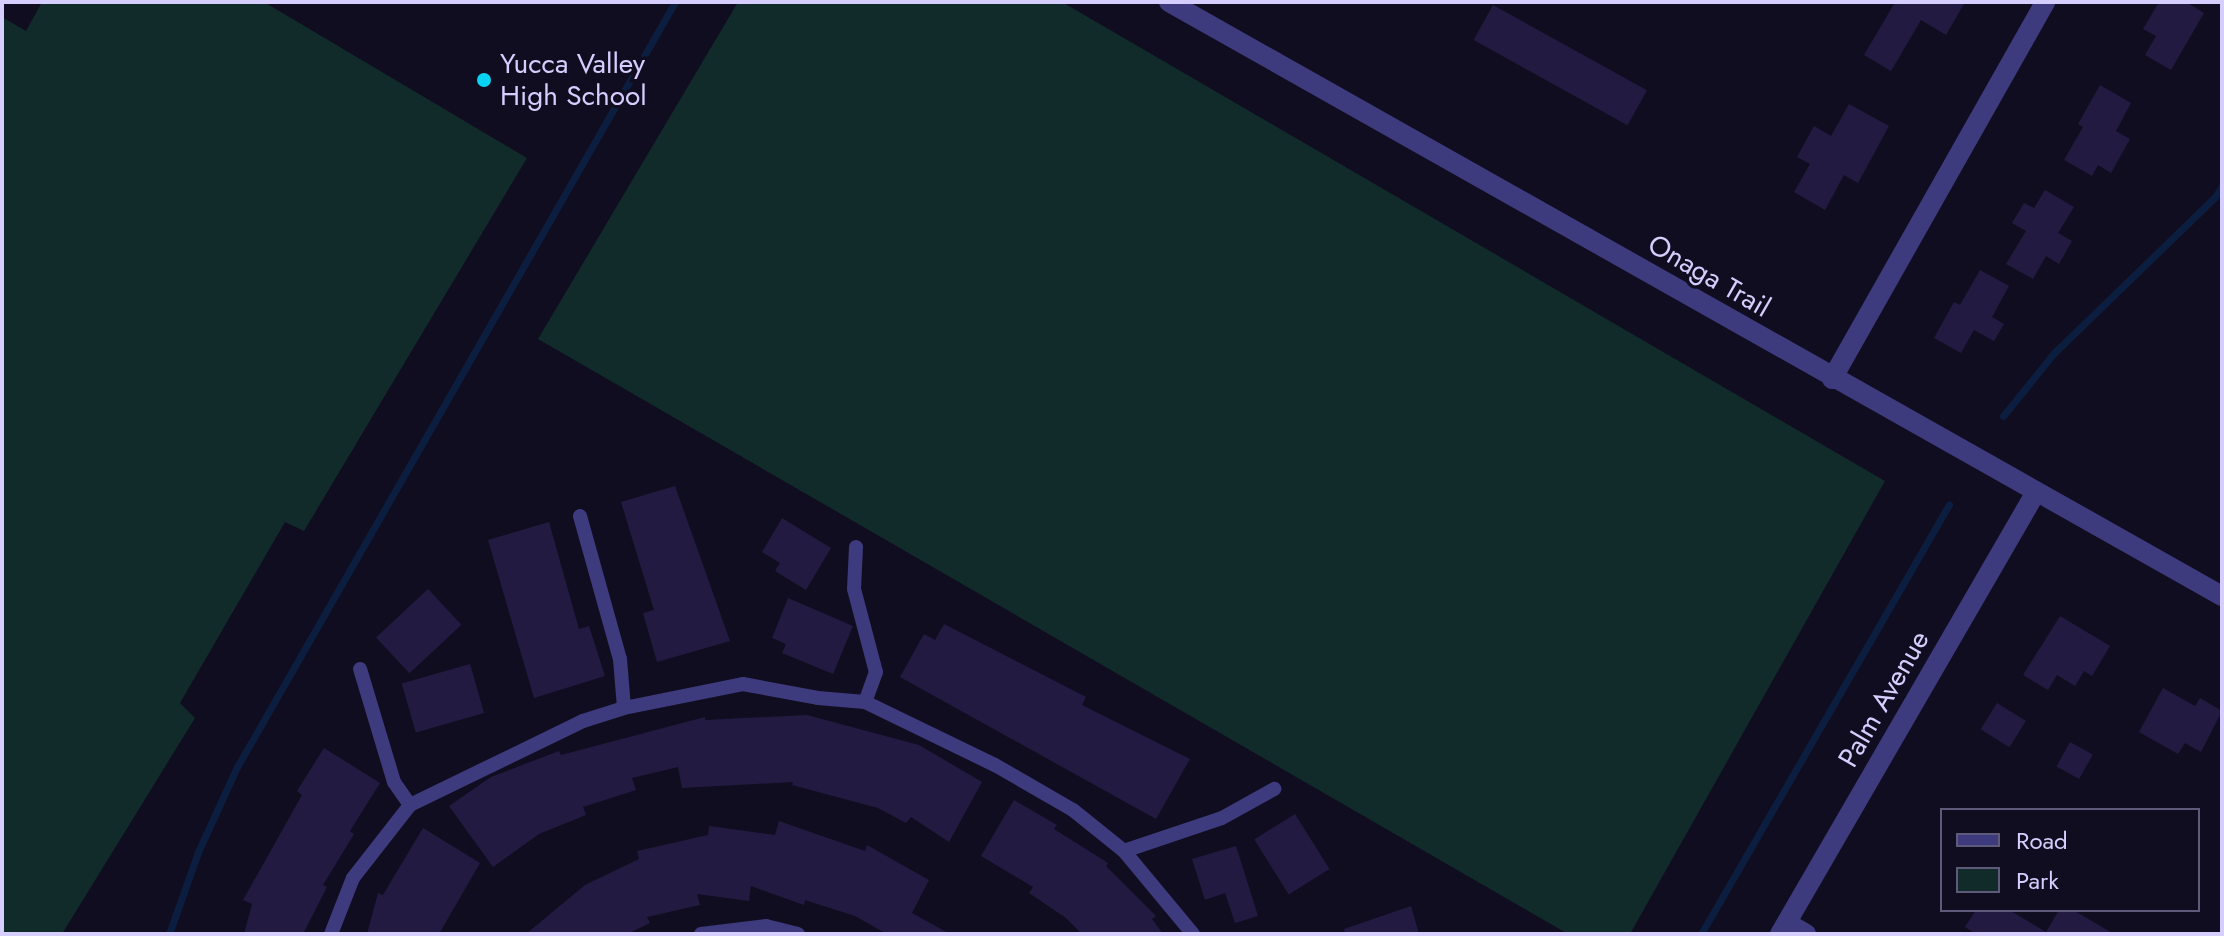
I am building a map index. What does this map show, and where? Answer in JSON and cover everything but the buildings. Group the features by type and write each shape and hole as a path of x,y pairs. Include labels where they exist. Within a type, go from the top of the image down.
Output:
{"street":[{"name":"Onaga Trail","path":"1169,2 1832,379 2222,596"},
{"path":"1832,379 2045,2"},
{"name":"Palm Avenue","path":"1783,928 2036,492"},
{"path":"1783,928 1806,934"}],"lane":[{"path":"580,516 620,659 624,708"},
{"path":"856,547 854,589 876,672 865,702"},
{"path":"360,669 394,782 410,805"},
{"path":"331,934 353,878 410,805 583,721 624,708 743,684 818,698 865,702 995,765 1073,810 1124,851 1193,934"},
{"path":"1124,851 1222,818 1274,789"},
{"path":"701,934 766,926 798,934"}],"green space":[{"path":"42,2 264,2 527,158 304,531 285,522 180,703 195,718 62,934 2,934 2,17 26,31"},
{"path":"738,2 1062,2 1885,481 1630,934 1568,934 538,339"}],"waterway":[{"path":"169,934 198,852 237,767 675,2"},
{"path":"2003,416 2054,353 2215,197 2222,186"},
{"path":"1701,934 1949,505"}],"place":[{"name":"Yucca Valley High School","path":"484,80"}]}
